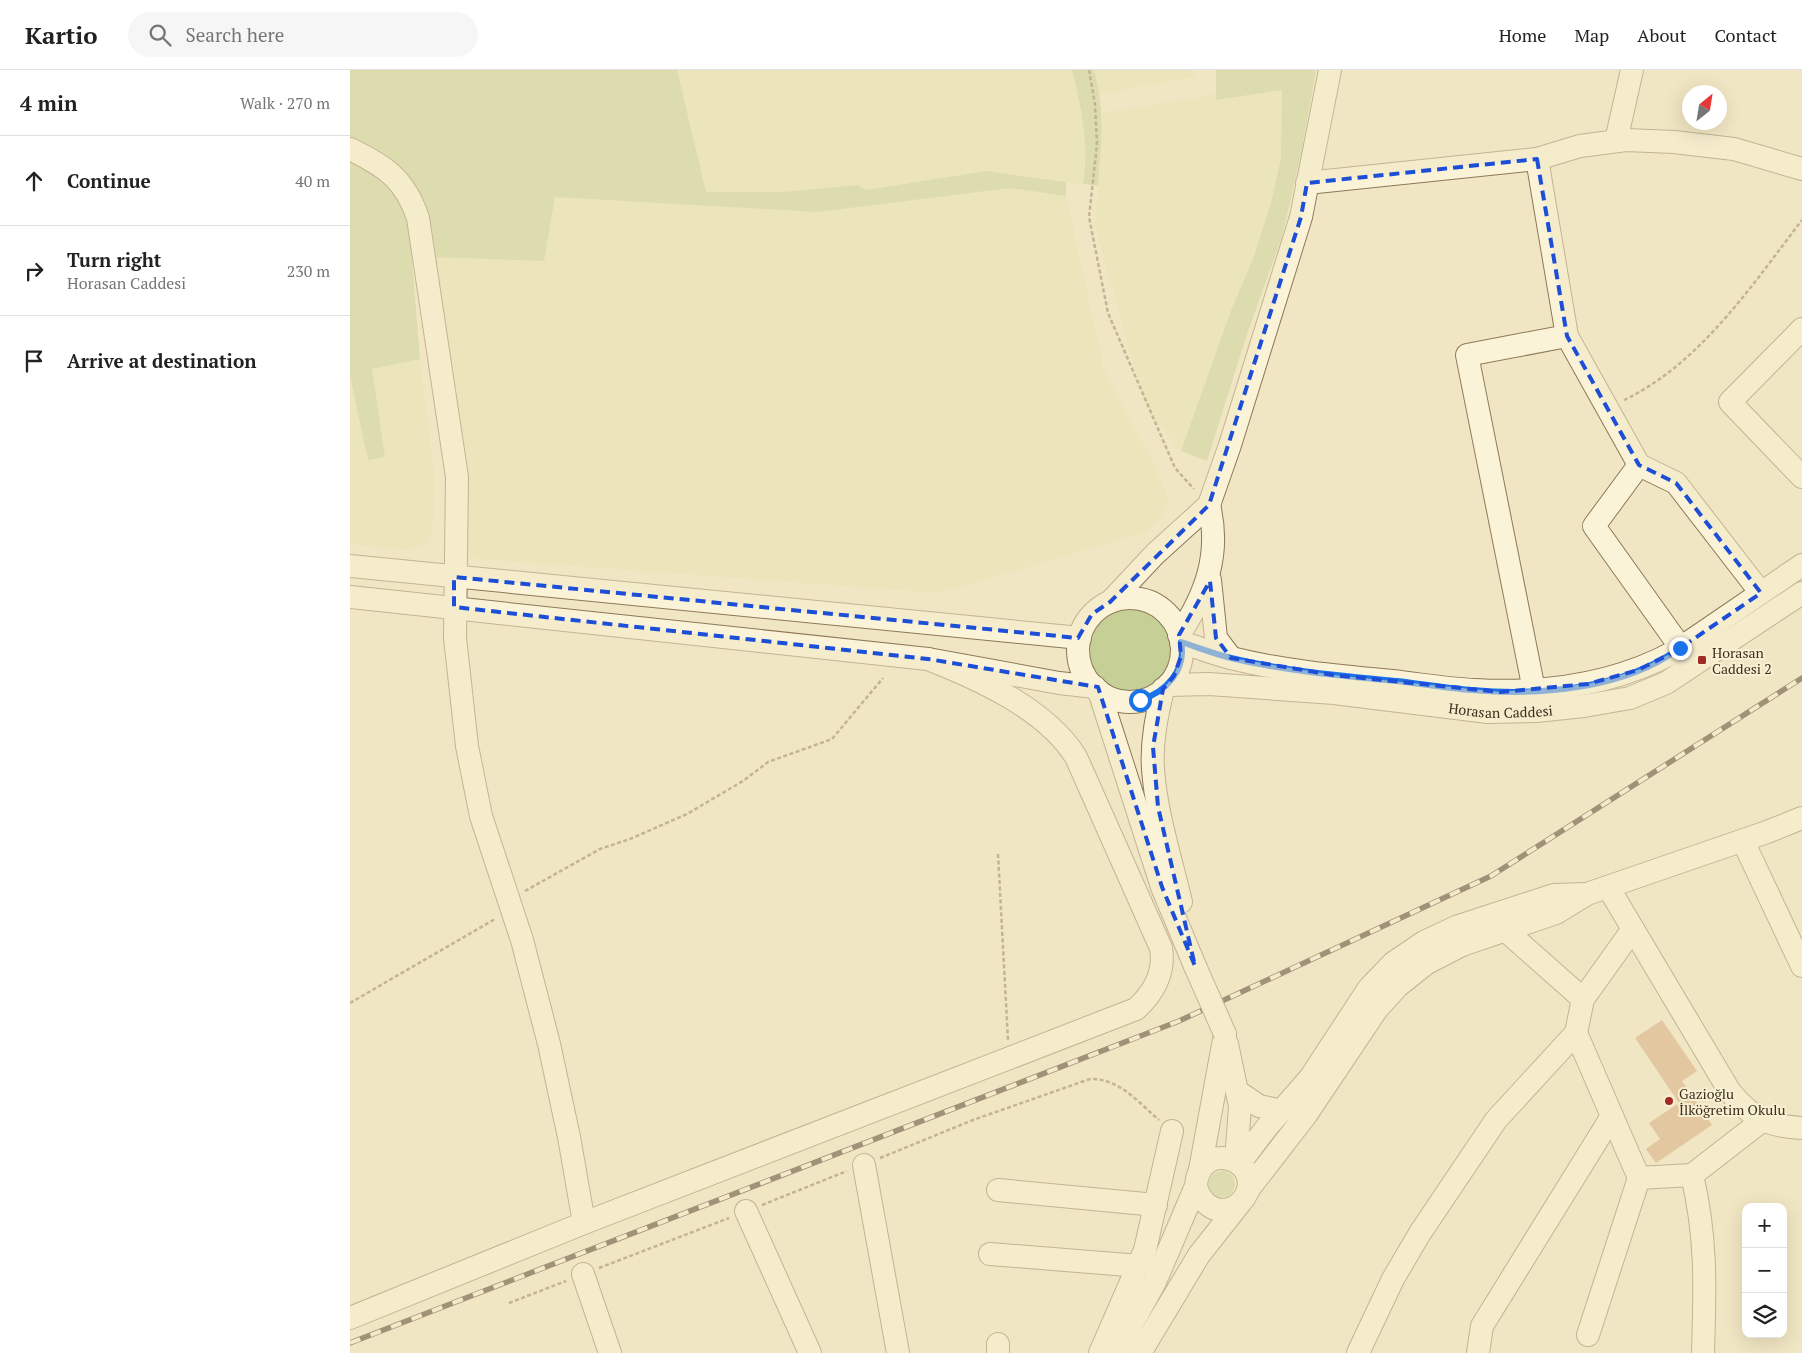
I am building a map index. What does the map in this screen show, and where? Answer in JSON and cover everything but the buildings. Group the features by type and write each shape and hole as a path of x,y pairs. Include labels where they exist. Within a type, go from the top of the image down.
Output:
{"street":[{"path":"1195,966 1154,787 1153,747 1166,687 1179,666 1180,638 1198,604 1209,574 1214,546 1209,505 1230,445 1298,226 1330,70"},
{"path":"1616,141 1632,70"},
{"path":"1308,183 1537,159 1580,146 1616,141 1658,140 1734,148 1802,169"},
{"path":"350,149 380,164 391,172 408,194 418,218 457,477 454,607 457,668 466,746 482,816 530,968 559,1085 584,1223"},
{"path":"1537,159 1567,336 1639,465 1676,483 1761,593"},
{"path":"1802,329 1730,402 1802,477"},
{"path":"1534,690 1467,355 1567,336"},
{"path":"1639,465 1594,526 1680,648"},
{"path":"1209,505 1155,554 1110,602 1092,614 1085,623 1080,638 1080,665 1097,689 1162,887 1225,1034 1240,1106 1237,1163"},
{"name":"Horasan Caddesi","path":"1180,638 1231,658 1333,675 1447,688 1500,692 1588,684 1618,677 1658,662 1802,565"},
{"path":"350,566 1080,638"},
{"path":"1209,574 1216,638 1231,658"},
{"name":"Horasan Caddesi","path":"1166,687 1209,684 1334,693 1488,712 1536,711 1584,706 1630,698 1666,683 1802,593"},
{"path":"350,597 928,659 1097,689 1108,696 1129,701 1150,697 1166,687"},
{"path":"1110,602 1131,598 1152,603 1169,616 1180,638"},
{"path":"350,1318 584,1223 1136,1009 1148,996 1158,981 1162,963 1161,948 1076,757 1067,742 1040,719 998,691 967,674 928,659"},
{"path":"1140,1353 1199,1255 1306,1115 1366,1023 1398,986 1416,970 1462,945 1556,913 1597,890 1743,841 1802,818"},
{"path":"1743,841 1802,966"},
{"path":"1597,890 1633,929 1730,1092 1750,1112 1763,1120 1777,1126 1802,1128"},
{"path":"1237,1163 1310,1078 1369,988 1408,952 1440,934 1474,921 1554,895 1597,890"},
{"path":"1358,1353 1379,1306 1406,1256 1496,1120 1576,1033 1583,999 1633,929"},
{"path":"1505,930 1583,999"},
{"path":"1576,1033 1639,1178 1588,1335"},
{"path":"1116,1353 1155,1282 1198,1178 1225,1034"},
{"path":"1237,1091 1259,1106 1282,1111"},
{"path":"1478,1353 1482,1326 1612,1116"},
{"path":"1639,1178 1692,1174 1763,1120"},
{"path":"1100,1353 1140,1266 1172,1131"},
{"path":"1228,1158 1237,1163 1246,1173 1244,1196 1225,1210 1216,1209 1202,1201 1198,1178 1212,1159 1228,1158"},
{"path":"864,1165 898,1353"},
{"path":"1692,1174 1699,1203 1705,1259 1702,1353"},
{"path":"998,1190 1156,1205"},
{"path":"746,1211 810,1353"},
{"path":"990,1254 1140,1266"},
{"path":"583,1274 610,1353"}],"path":[{"path":"1089,70 1096,104 1097,138 1096,168 1089,216 1108,314 1175,468 1209,505"},
{"path":"1606,406 1642,391 1658,381 1688,355 1745,292 1802,220"},
{"path":"350,1003 600,849 637,836 687,814 729,790 768,762 832,739 883,678"},
{"path":"998,854 1005,966 1008,1059"},
{"path":"509,1303 864,1165 973,1120 1090,1079 1104,1080 1118,1086 1172,1131"}],"highlighted area":[{"path":"1537,159 1567,336 1639,465 1676,483 1761,593 1676,651 1638,670 1588,684 1500,692 1333,675 1231,658 1216,638 1210,581 1179,635 1181,656 1174,676 1163,689 1153,747 1158,807 1195,966 1162,887 1098,687 928,659 454,607 454,577 1078,638 1092,614 1110,602 1209,505 1301,217 1307,183"}],"shaded area":[{"path":"677,70 1072,70 1086,139 1086,169 1083,184 986,171 866,190 858,185 783,192 706,192"},
{"path":"1094,70 1193,70 1194,77 1100,94"},
{"path":"1282,90 1281,158 1271,203 1253,259 1230,313 1181,451 1156,421 1142,395 1095,226 1103,113 1216,94 1216,100"},
{"path":"1010,188 1066,196 1104,369 1152,461 1169,499 1160,519 1144,533 939,593 465,558 429,257 543,261 555,197 817,212"},
{"path":"420,359 435,480 432,532 426,543 411,551 350,544 350,376 368,460 385,457 372,369"}],"green space":[{"path":"350,70 677,70 706,192 783,192 858,185 866,190 986,171 1066,182 1066,196 1010,188 817,212 555,197 544,261 429,257 411,248 420,359 372,369 385,457 368,460 350,376"},
{"path":"1072,70 1094,70 1098,86 1102,128 1098,186 1083,184 1086,155 1085,141"},
{"path":"1216,70 1316,70 1302,149 1282,237 1246,337 1207,461 1181,451 1230,313 1253,259 1271,203 1281,158 1282,90 1216,100"},
{"path":"1130,607 1153,614 1165,626 1172,649 1165,672 1153,684 1130,691 1107,684 1095,672 1088,649 1095,626 1107,614"},
{"path":"1222,1171 1231,1175 1235,1184 1231,1193 1222,1197 1213,1193 1209,1184 1213,1175"}],"railway":[{"path":"350,1343 1179,1021 1491,876 1802,678"}],"place":[{"name":"Horasan Caddesi 2","path":"1702,660"},
{"name":"Gazioğlu İlköğretim Okulu","path":"1669,1101"}],"route":[{"path":"1140,700 1160,692 1168,685 1179,666 1181,642 1231,658 1333,675 1500,692 1558,688 1603,681 1658,662 1680,648"}]}
